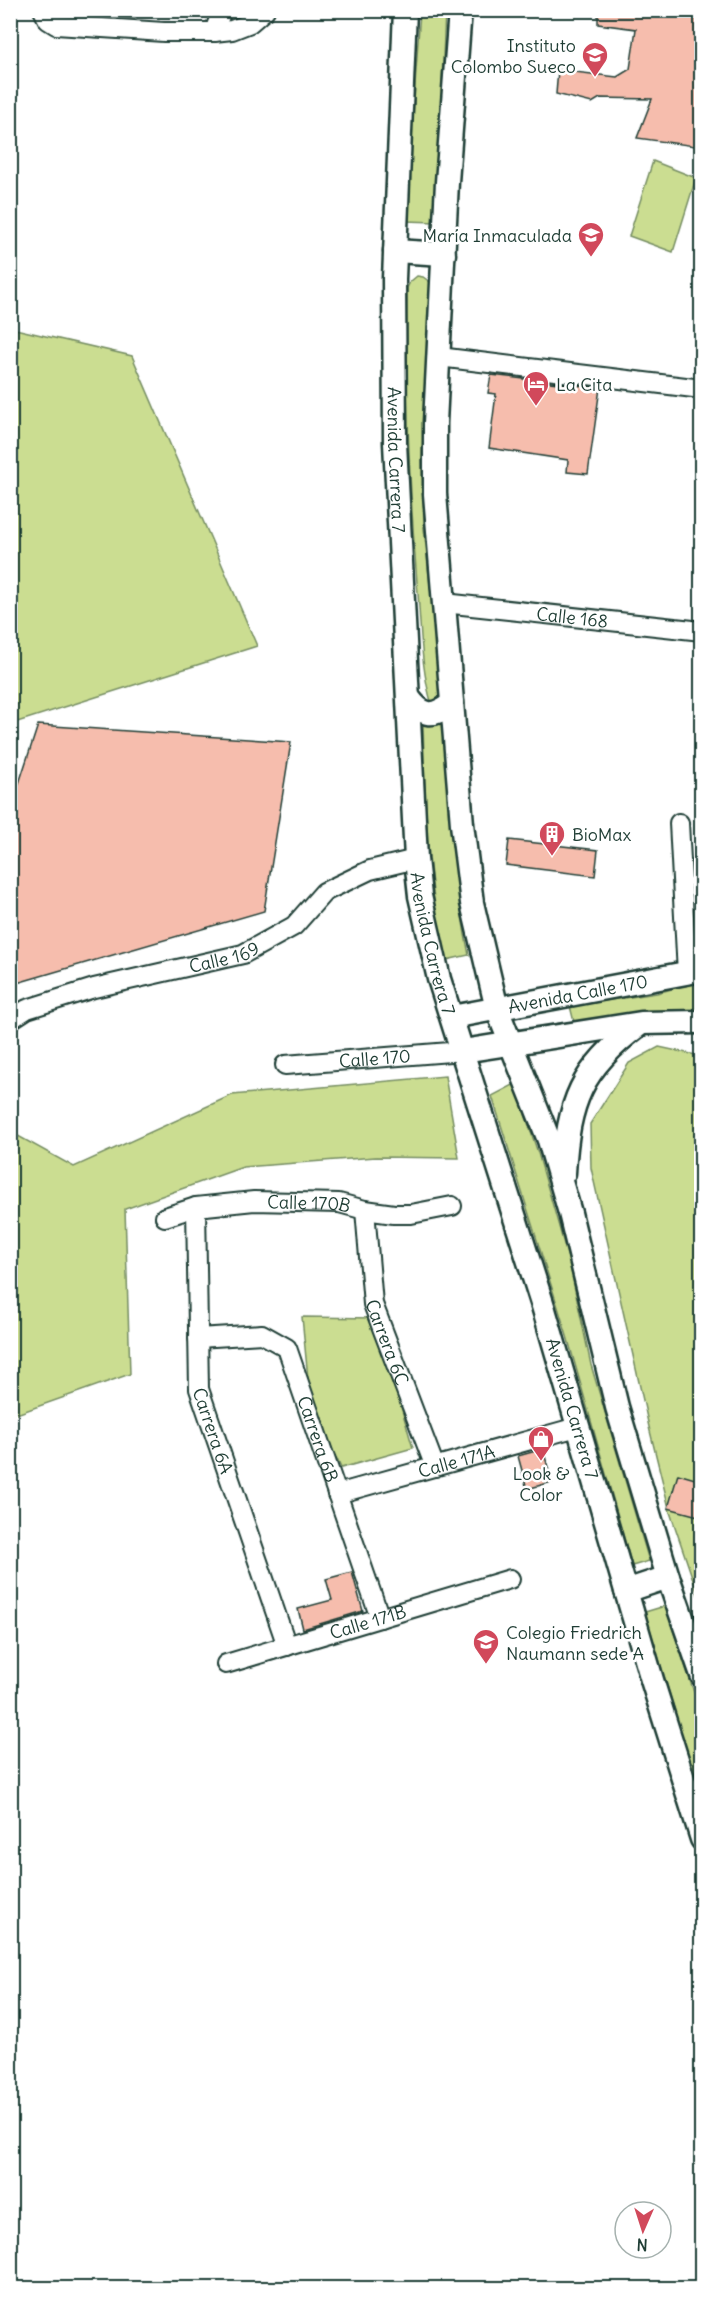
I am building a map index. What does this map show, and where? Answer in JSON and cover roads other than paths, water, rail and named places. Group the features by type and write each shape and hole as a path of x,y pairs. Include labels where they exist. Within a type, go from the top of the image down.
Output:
{"main road":[{"name":"Avenida Carrera 7","path":"405,10 395,251 394,442 416,859 420,896 429,940 452,1017 543,1306 577,1428 702,1839"},
{"name":"Avenida Carrera 7","path":"460,10 451,128 435,423 435,494 462,824 472,903 497,1009 535,1101 563,1190 617,1407 668,1577 702,1675"},
{"path":"395,251 444,254"},
{"path":"409,698 418,709 425,713 434,714 443,711 452,703"},
{"name":"Avenida Calle 170","path":"452,1017 694,971"},
{"name":"Avenida Calle 170","path":"463,1051 642,1023 702,1022"},
{"path":"563,1190 568,1125 574,1104 584,1084 604,1055 642,1023"},
{"path":"626,1592 668,1577"}],"street":[{"path":"214,32 222,10"},
{"path":"43,11 48,20 64,26 172,32 232,30 250,23 263,13"},
{"path":"439,357 702,389"},
{"name":"Calle 168","path":"444,603 702,631"},
{"path":"679,823 694,971"},
{"name":"Calle 169","path":"10,1020 27,1010 94,988 243,954 294,926 324,891 370,870 416,859"},
{"name":"Calle 170","path":"285,1065 463,1051"},
{"name":"Calle 170B","path":"165,1217 196,1207 254,1201 339,1203 365,1210 411,1214 452,1206"},
{"name":"Carrera 6A","path":"196,1207 199,1389 287,1646"},
{"name":"Carrera 6C","path":"365,1210 373,1304 435,1467"},
{"name":"Carrera 6B","path":"198,1338 262,1334 287,1348 380,1618"},
{"name":"Calle 171A","path":"337,1494 577,1428"},
{"name":"Calle 171B","path":"225,1665 510,1579"}],"place":[{"name":"Instituto Colombo Sueco","path":"595,78"},
{"name":"María Inmaculada","path":"591,258"},
{"name":"La Cita","path":"536,407"},
{"name":"BioMax","path":"552,857"},
{"name":"Look & Color","path":"541,1462"},
{"name":"Colegio Friedrich Naumann sede A","path":"486,1665"}]}
